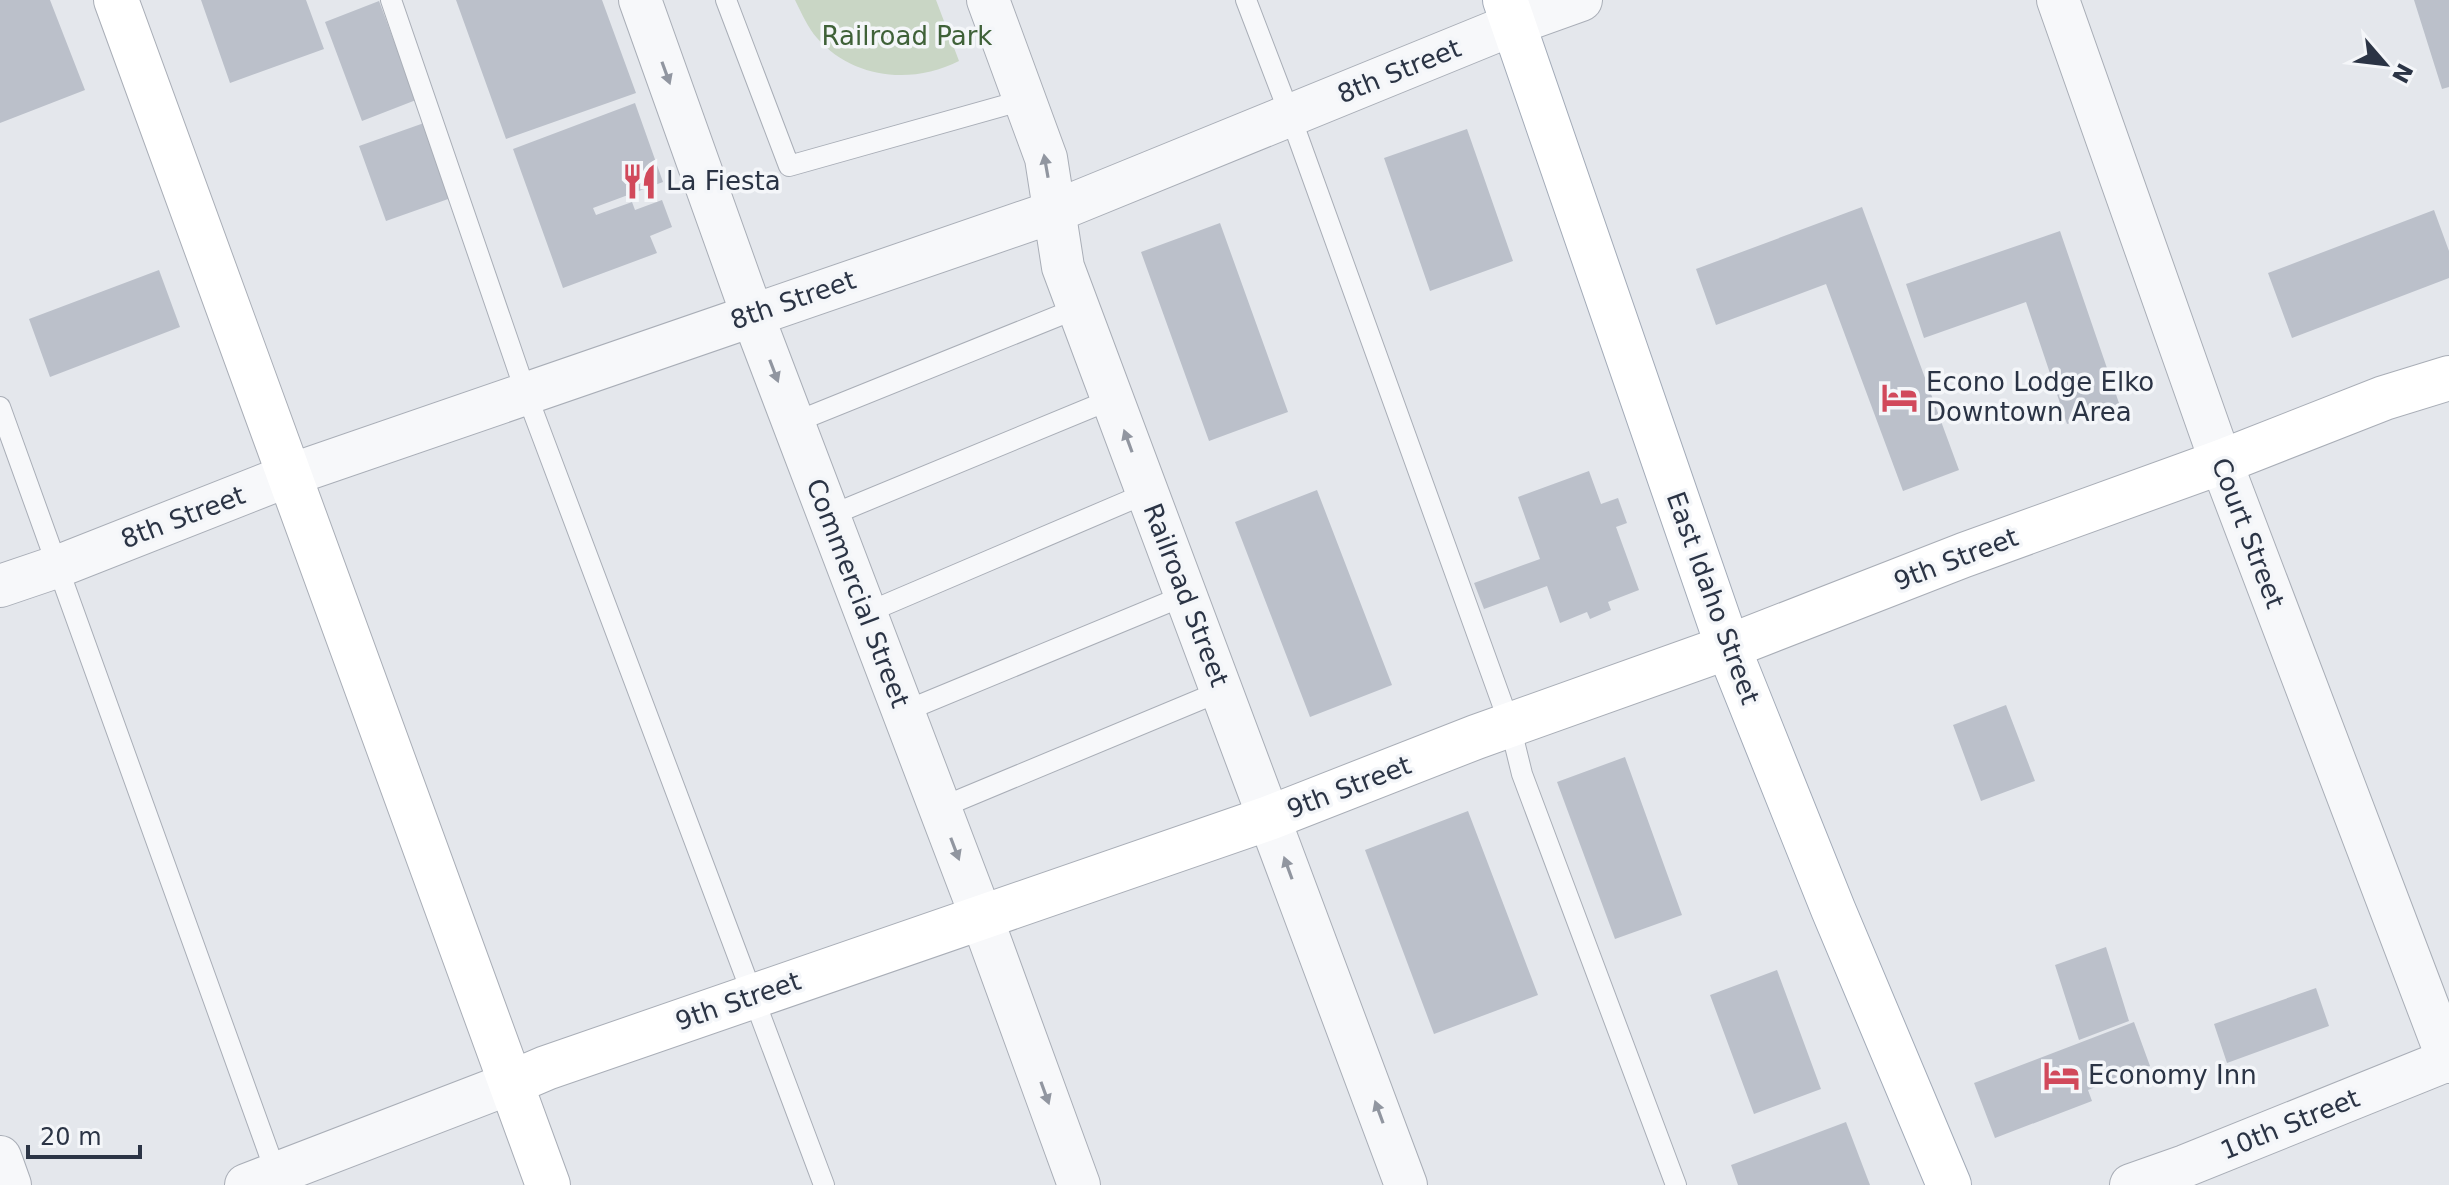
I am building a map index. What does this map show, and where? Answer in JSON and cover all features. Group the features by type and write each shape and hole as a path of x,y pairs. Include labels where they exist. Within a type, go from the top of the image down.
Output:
{"street":[{"path":"116,0 548,1185"},
{"name":"Commercial Street","path":"640,0 752,314 981,916 1079,1185"},
{"name":"Railroad Street","path":"988,0 1046,158 1063,267 1406,1185"},
{"name":"8th Street","path":"0,586 59,566 290,475 1053,212 1290,115 1509,12 1581,0"},
{"name":"Court Street","path":"2058,0 2221,462 2449,1061"},
{"name":"East Idaho Street","path":"1509,12 1728,647 1833,909 1949,1185"},
{"name":"9th Street","path":"261,1179 546,1068 1269,818 1510,725 1728,647 1964,555 2221,462 2384,398 2449,378"},
{"name":"10th Street","path":"2131,1185 2449,1061"},
{"path":"0,1157 10,1185"}],"lane":[{"path":"391,0 526,393 824,1185"},
{"path":"726,0 789,166 1024,100"},
{"path":"1246,0 1510,725 1522,774 1676,1185"},
{"path":"793,423 1078,308"},
{"path":"829,516 1112,399"},
{"path":"0,407 59,566 261,1179"},
{"path":"866,613 1147,493"},
{"path":"903,712 1186,595"},
{"path":"940,808 1221,691"}],"green space":[{"name":"Railroad Park","path":"795,0 936,0 959,61 941,69 903,75 865,70 832,52 817,38"}],"building":[{"path":"0,0 50,0 85,90 0,123"},
{"path":"201,0 306,0 324,49 230,83"},
{"path":"456,0 602,0 636,93 506,139"},
{"path":"2414,0 2449,0 2449,87 2442,89"},
{"path":"379,1 416,100 362,121 325,22"},
{"path":"635,103 663,182 593,208 596,215 632,202 635,210 662,200 672,227 650,236 657,253 563,288 513,149"},
{"path":"424,123 451,198 386,221 359,146"},
{"path":"1467,129 1513,261 1430,291 1384,158"},
{"name":"Econo Lodge Elko Downtown Area","path":"1862,207 1959,470 1903,491 1826,284 1716,325 1696,269"},
{"path":"2434,210 2449,251 2449,278 2292,338 2268,273"},
{"path":"1220,223 1288,412 1209,441 1141,252"},
{"path":"2060,231 2120,406 2067,424 2026,302 1924,338 1906,284"},
{"path":"159,270 180,327 50,377 29,319"},
{"path":"1589,471 1601,504 1618,498 1627,523 1616,527 1639,590 1608,602 1611,610 1590,619 1587,612 1560,623 1547,586 1484,609 1474,583 1540,559 1518,497"},
{"path":"1317,490 1392,685 1310,717 1235,522"},
{"path":"2006,705 2035,781 1981,801 1953,725"},
{"path":"1625,757 1682,915 1615,939 1557,782"},
{"path":"1468,811 1538,995 1434,1034 1365,850"},
{"path":"2106,947 2129,1021 2079,1040 2055,965"},
{"path":"1777,970 1821,1089 1754,1114 1710,995"},
{"path":"2316,988 2329,1026 2227,1063 2214,1024"},
{"name":"Economy Inn","path":"2134,1022 2150,1066 2088,1090 2092,1101 1995,1138 1974,1083"},
{"path":"1846,1122 1870,1185 1738,1185 1731,1165"}],"place":[{"name":"La Fiesta","path":"640,181"},
{"name":"Econo Lodge Elko Downtown Area","path":"1900,397"},
{"name":"Economy Inn","path":"2062,1075"}]}
